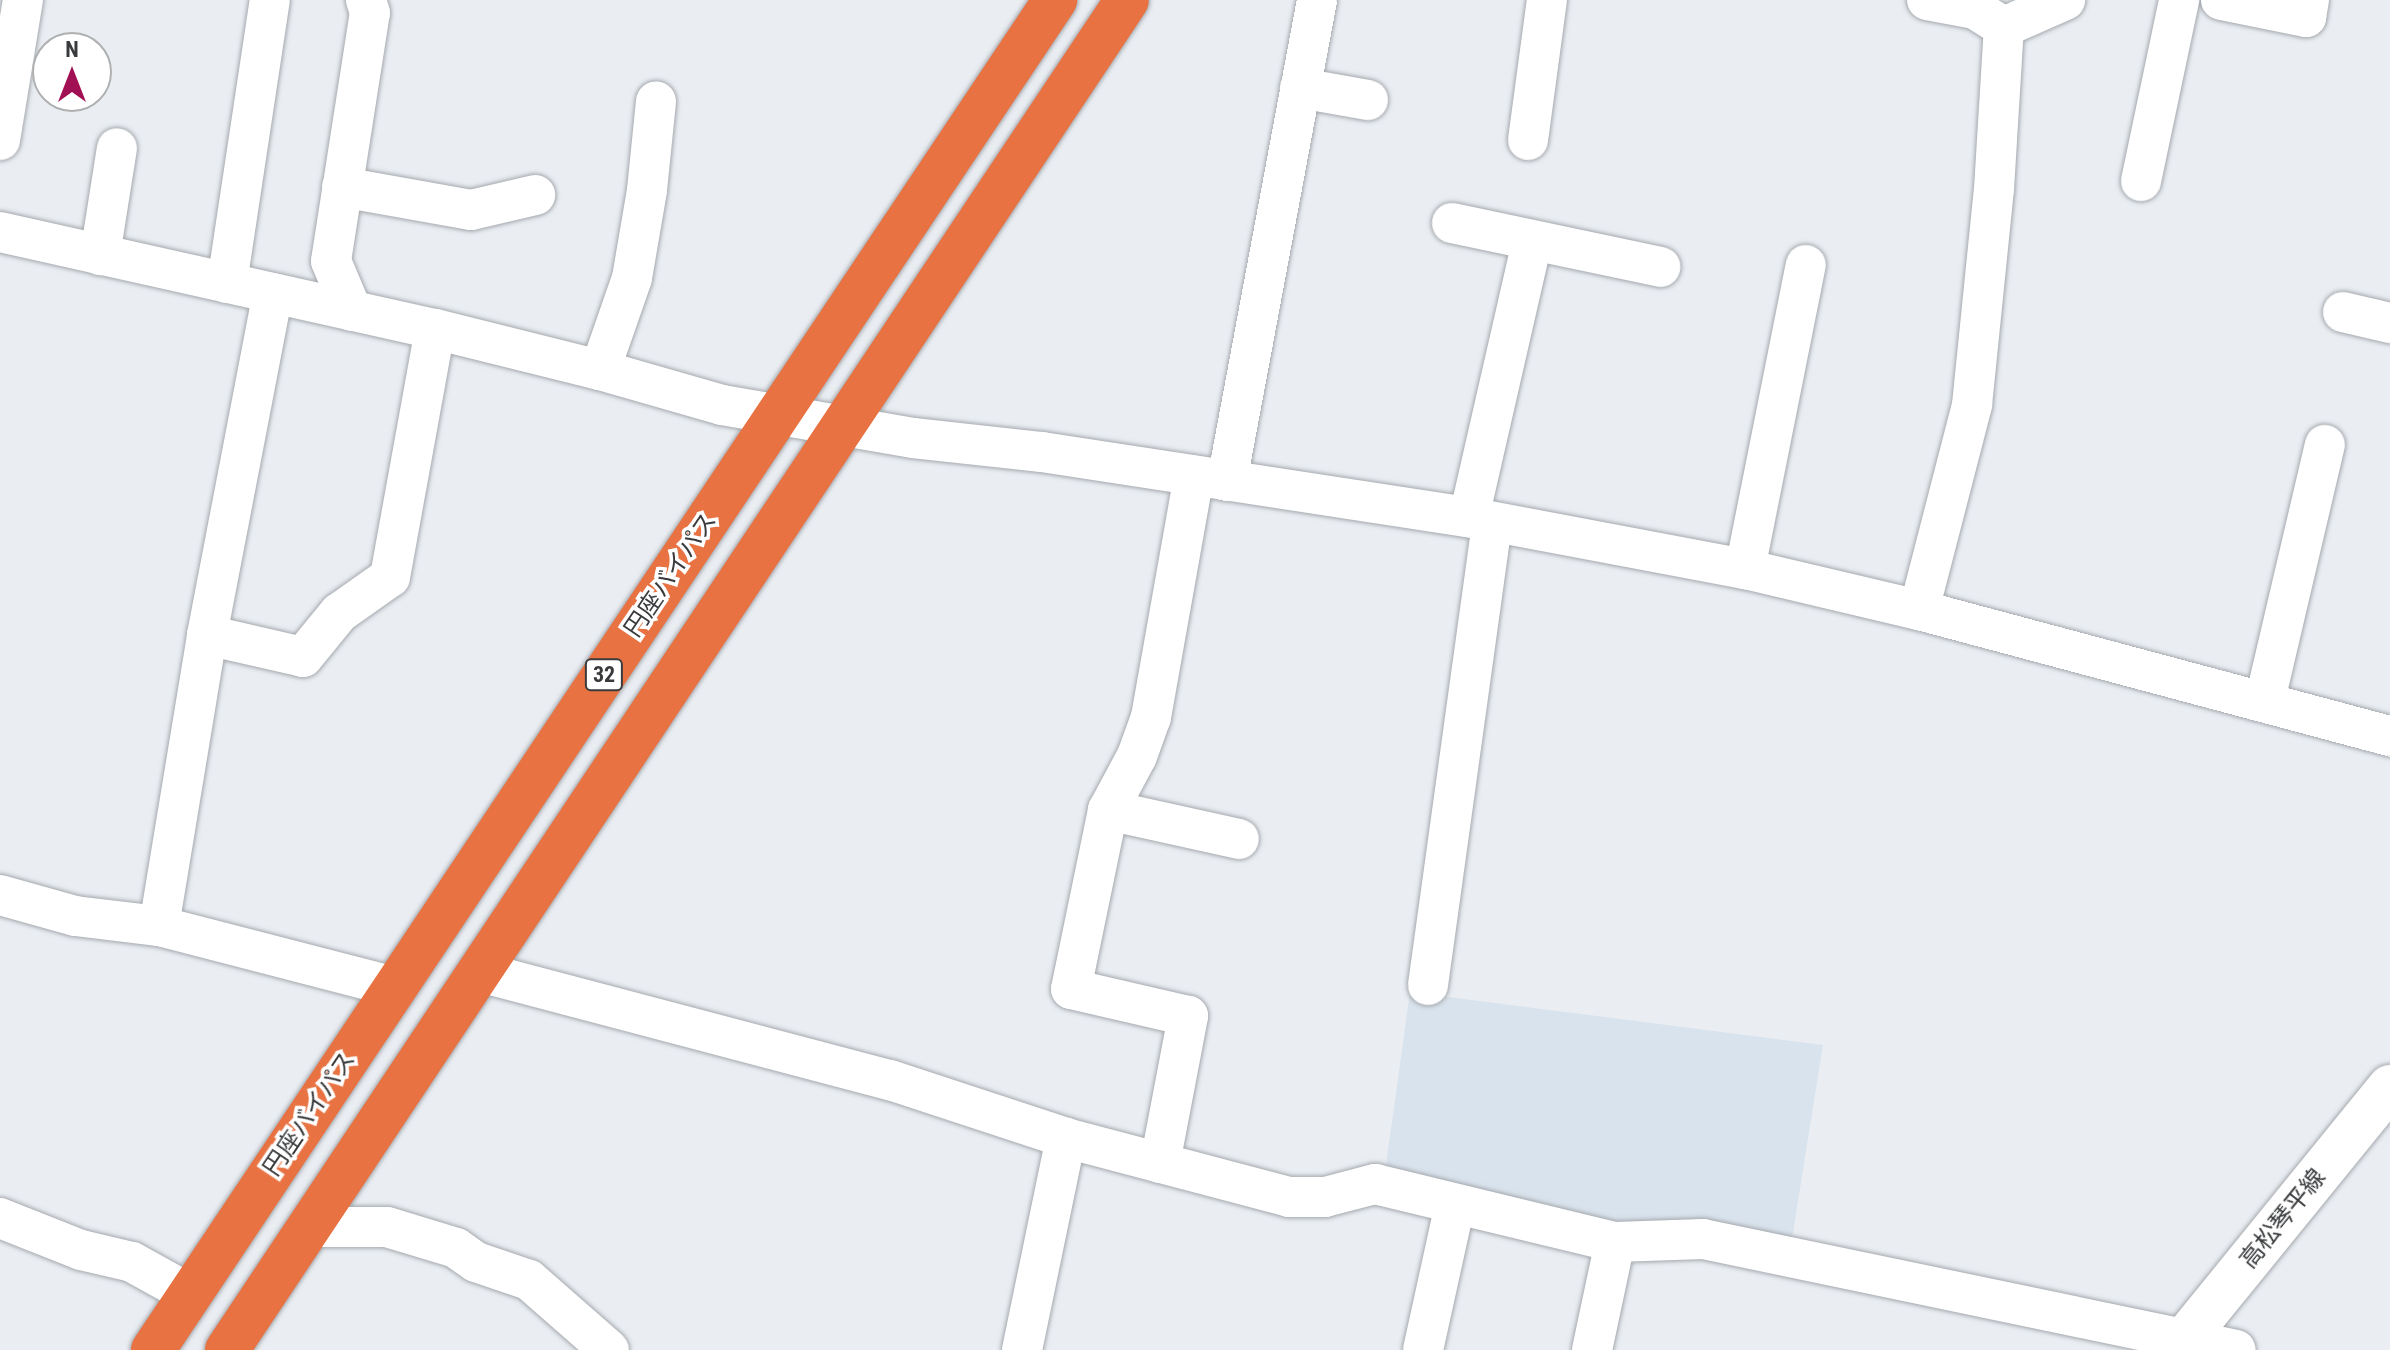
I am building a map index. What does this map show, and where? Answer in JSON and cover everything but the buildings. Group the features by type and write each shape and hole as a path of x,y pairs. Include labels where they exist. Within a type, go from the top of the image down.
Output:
{"highway":[{"name":"円座バイパス","path":"153,1350 1055,0"},
{"name":"32","path":"227,1350 1127,0"}],"main road":[{"name":"高松琴平線","path":"2182,1344 2390,1087"}],"street":[{"path":"0,140 23,0"},
{"path":"227,283 270,0"},
{"path":"352,311 331,261 370,13 366,0"},
{"path":"1160,1163 1188,1016 1071,989 1108,810 1137,756 1151,717 1210,479 1300,88 1317,0"},
{"path":"1528,140 1547,0"},
{"path":"1927,0 1975,9 2004,27"},
{"path":"2004,27 2065,0"},
{"path":"2141,181 2179,0"},
{"path":"2221,0 2306,17 2309,0"},
{"path":"1919,610 1972,405 1994,189 2004,27"},
{"path":"1300,88 1368,100"},
{"path":"600,370 632,278 647,190 656,101"},
{"path":"100,255 117,148"},
{"path":"342,187 471,210 535,195"},
{"path":"1452,223 1660,267"},
{"path":"0,232 435,329 600,370 722,405 843,426 1480,520 1745,569 1919,610 2265,700 2390,736"},
{"path":"1428,985 1480,520 1532,241"},
{"path":"1745,569 1806,265"},
{"path":"159,926 207,635 273,293"},
{"path":"2343,312 2390,323"},
{"path":"207,635 303,657 339,613 390,577 435,329"},
{"path":"2265,700 2325,445"},
{"path":"1108,810 1239,839"},
{"path":"0,895 75,916 159,926 395,987"},
{"path":"480,972 890,1080 1066,1138 1289,1197 1325,1197 1375,1184 1615,1242 1703,1239 2182,1344 2236,1350"},
{"path":"1022,1350 1066,1138"},
{"path":"1423,1350 1455,1205"},
{"path":"0,1218 81,1250 132,1262 190,1294"},
{"path":"311,1227 387,1227 456,1248 476,1262 529,1280 609,1350"},
{"path":"1592,1350 1615,1242"}],"shaded area":[{"path":"1410,992 1823,1045 1791,1245 1613,1233 1385,1172"}]}
